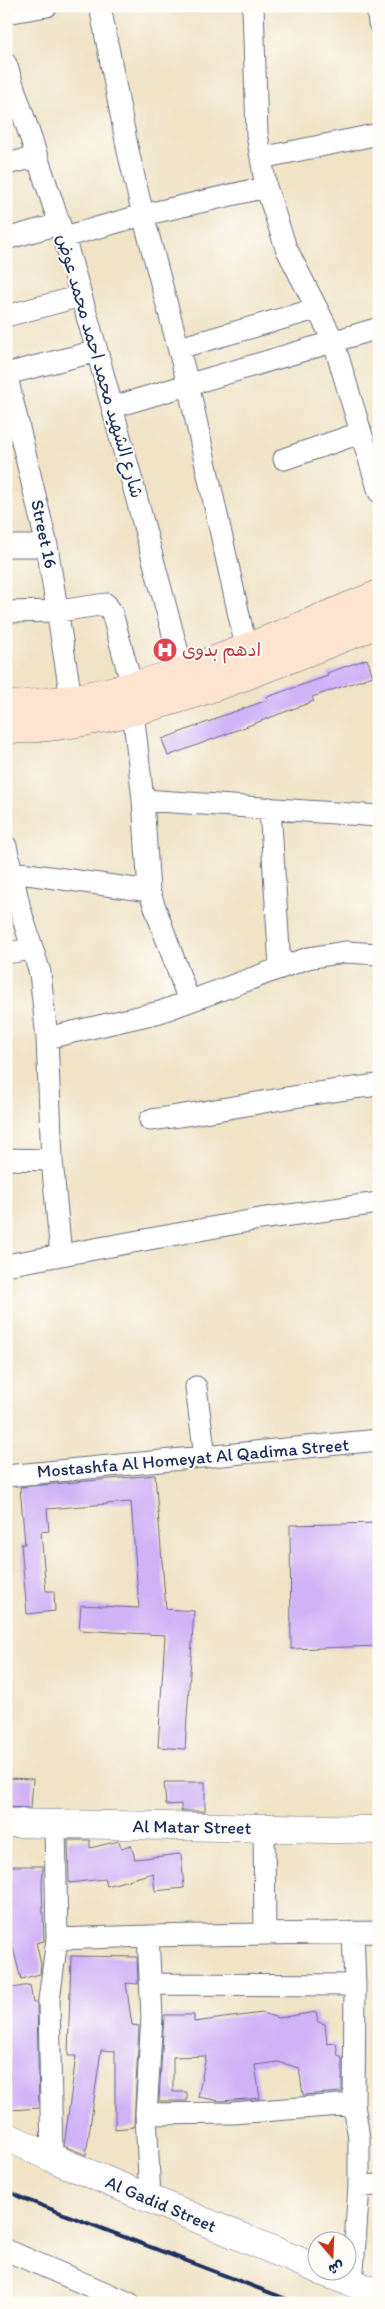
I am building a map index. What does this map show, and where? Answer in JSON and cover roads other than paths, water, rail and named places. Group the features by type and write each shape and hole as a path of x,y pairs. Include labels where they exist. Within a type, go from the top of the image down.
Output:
{"main road":[{"path":"6,730 73,723 133,699 183,671 379,594"},
{"path":"6,705 71,698 133,699 216,687 379,624"}],"street":[{"path":"6,13 47,6"},
{"path":"100,6 126,142 143,215 188,384 246,647"},
{"path":"253,6 257,134 266,186 286,248 333,340 379,492"},
{"path":"377,6 379,24"},
{"name":"شارع الشهيد محمد احمد محمد عوض","path":"6,64 11,95 37,157 62,230 113,406 183,671"},
{"path":"261,158 379,134"},
{"path":"6,164 37,157"},
{"path":"6,239 143,215 266,186"},
{"path":"6,316 81,296"},
{"path":"178,348 316,309"},
{"path":"113,406 379,328"},
{"path":"6,374 97,351"},
{"name":"Street 16","path":"6,374 47,546 59,611 71,698"},
{"path":"284,460 360,433"},
{"path":"6,546 47,546"},
{"path":"6,612 59,611 106,604 112,613 133,699 143,800 148,891 189,1001"},
{"path":"143,800 379,816"},
{"path":"270,808 280,966"},
{"path":"6,846 20,909 40,973 47,1038 52,1160 61,1256"},
{"path":"13,872 148,891"},
{"path":"6,953 32,949"},
{"path":"47,1038 160,1012 280,966 308,958 345,952 379,954"},
{"path":"150,1120 254,1105 324,1091 379,1085"},
{"path":"6,1159 52,1160"},
{"path":"6,1266 260,1218 379,1203"},
{"path":"196,1387 205,1457"},
{"name":"Mostashfa Al Homeyat Al Qadima Street","path":"6,1476 379,1440"},
{"name":"Al Matar Street","path":"6,1823 379,1830"},
{"path":"52,2158 49,2000 57,1939 55,1824"},
{"path":"264,1828 265,1934"},
{"path":"352,1932 355,1985 354,2104 369,2185 352,2284"},
{"path":"57,1939 379,1932"},
{"path":"148,1936 152,2017 146,2114 150,2199"},
{"path":"150,1984 355,1985"},
{"path":"146,2114 233,2113 354,2104"},
{"name":"Al Gadid Street","path":"6,2136 52,2158 308,2265"},
{"path":"6,2250 128,2303"},
{"path":"347,2282 379,2294"}],"railway":[{"path":"6,2190 22,2198 297,2303"}],"place":[{"name":"ادهم بدوى","path":"165,650"}]}
